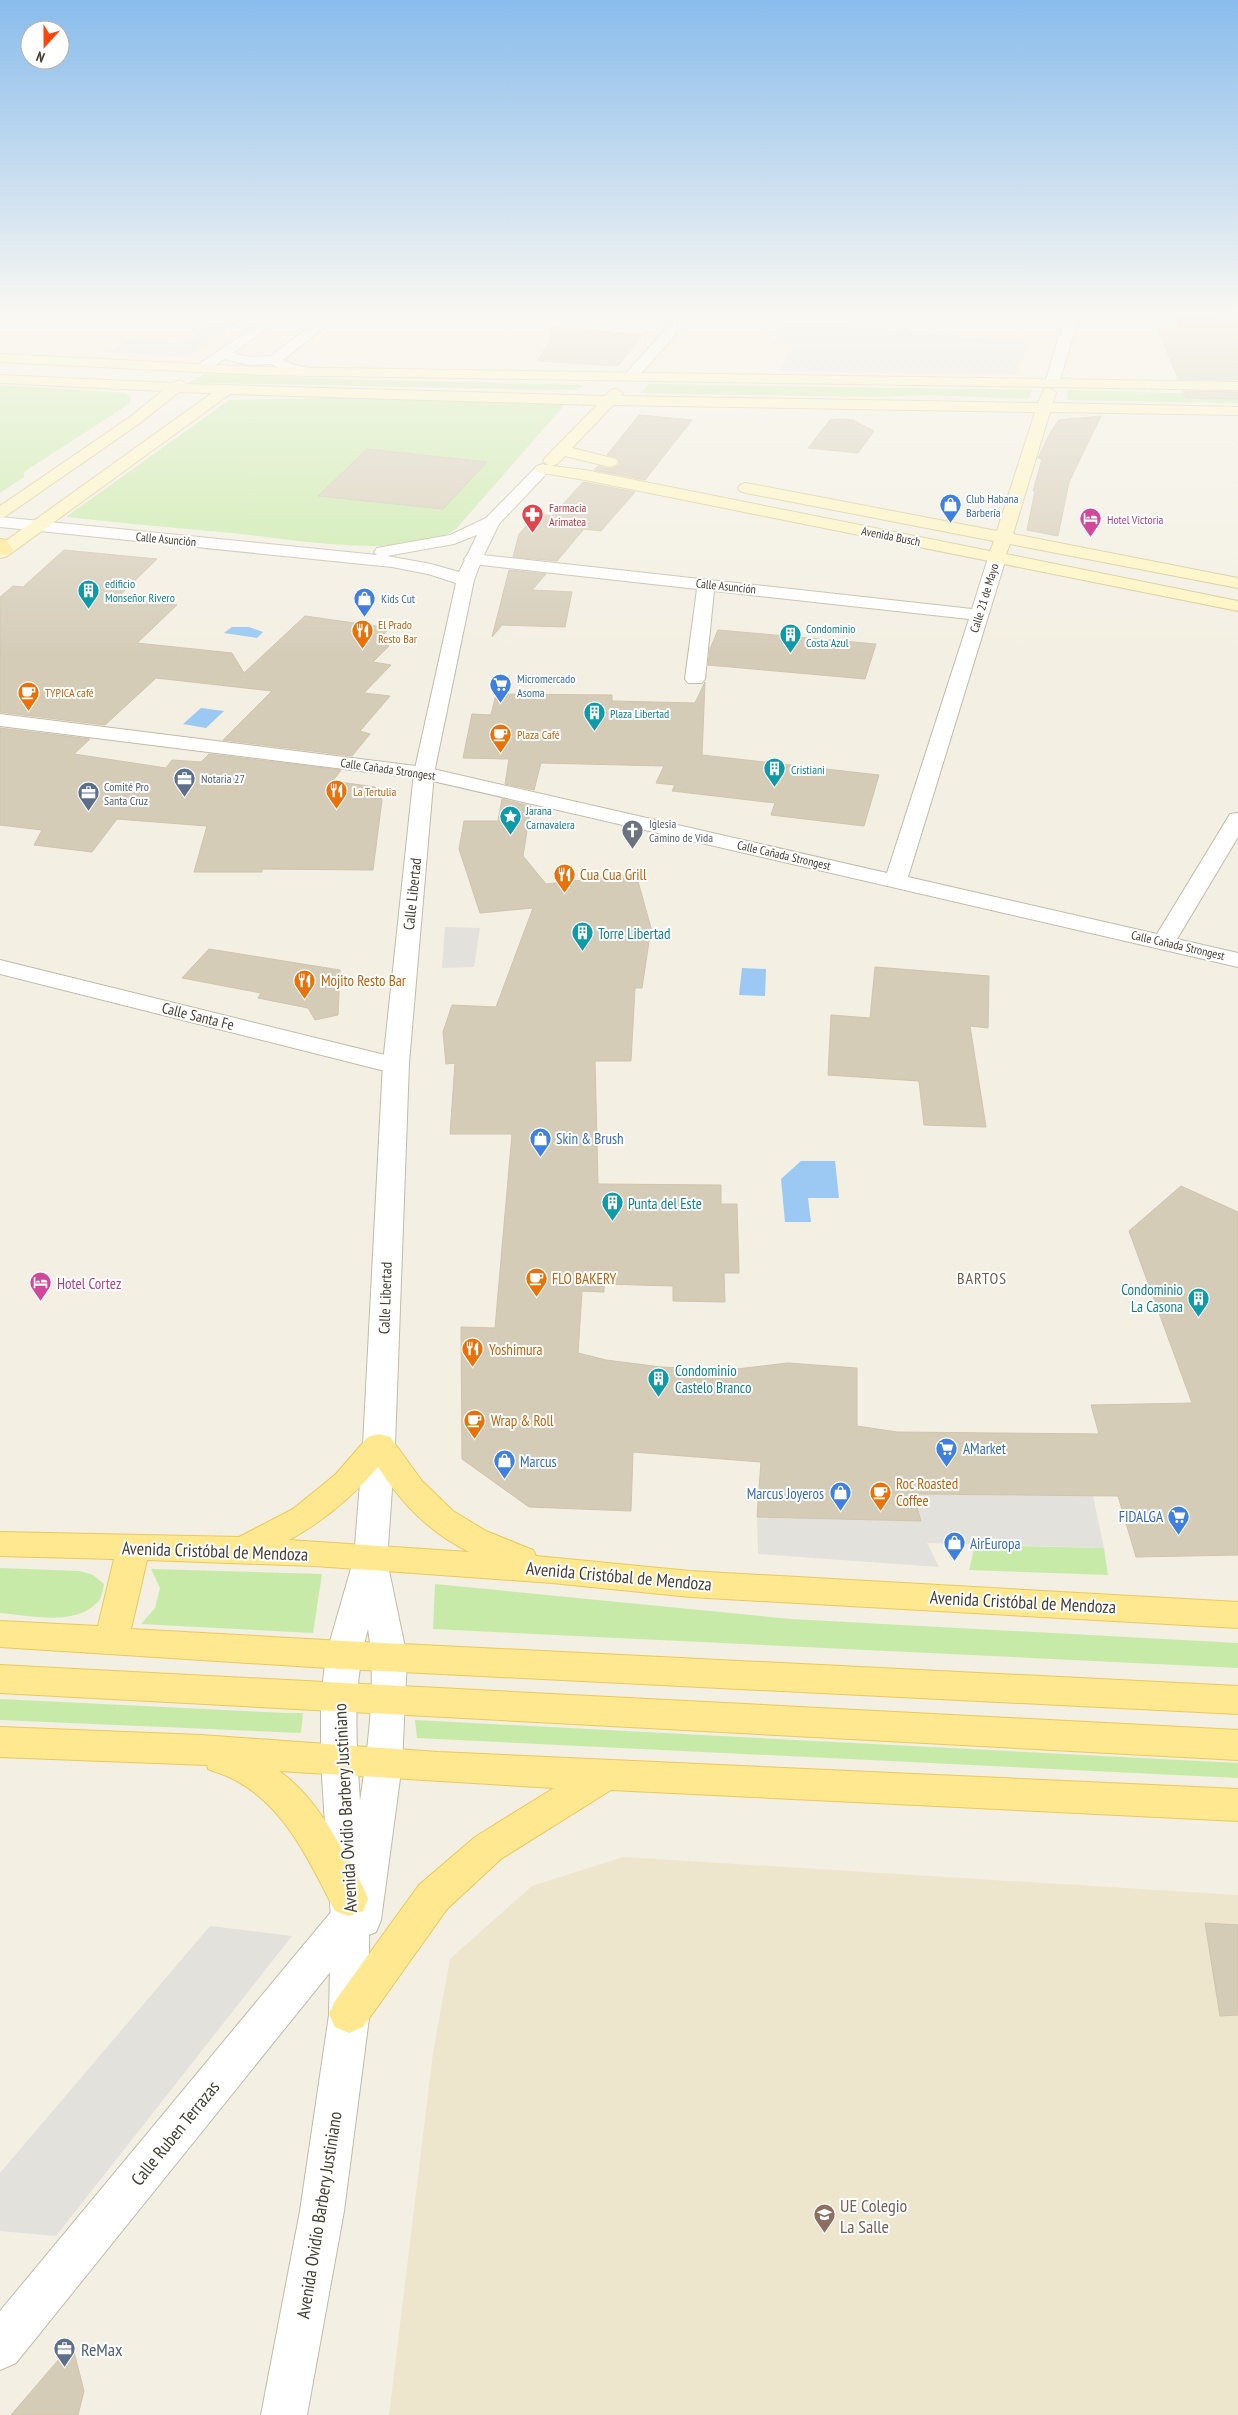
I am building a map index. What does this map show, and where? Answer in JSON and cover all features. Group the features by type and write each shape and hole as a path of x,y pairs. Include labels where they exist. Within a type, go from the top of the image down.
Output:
{"main road":[{"path":"0,513 122,429"},
{"path":"1,549 37,526 172,429"},
{"name":"Calle Libertad","path":"543,469 582,429"},
{"name":"Calle 21 de Mayo","path":"997,558 1038,429"},
{"path":"560,450 629,466"},
{"path":"585,475 583,472 587,465 600,460"},
{"name":"Avenida Busch","path":"543,469 585,475 1238,606"},
{"name":"Avenida Busch","path":"727,484 962,528 1238,583"},
{"path":"946,547 966,544 971,541 972,536 962,528"},
{"path":"244,1550 310,1512 347,1482 379,1445 409,1487 432,1512 466,1535 498,1552 552,1570"},
{"name":"Avenida Cristóbal de Mendoza","path":"0,1544 244,1550 552,1570 690,1584 1238,1614"},
{"path":"111,1642 133,1548"},
{"path":"0,1634 343,1655 1238,1700"},
{"path":"0,1679 339,1699 388,1700 1238,1745"},
{"path":"0,1742 202,1750 384,1764 604,1776 1238,1805"},
{"path":"202,1750 252,1771 277,1789 308,1824 350,1908"},
{"path":"349,2014 433,1897 488,1848 604,1776"}],"street":[{"name":"Calle Libertad","path":"371,1558 379,1445 396,1063 424,773 469,570 492,522 543,469"},
{"name":"Calle Asunción","path":"0,522 332,555 418,566 706,584 980,615"},
{"name":"Calle Asunción","path":"332,555 384,552 432,545 473,532 492,522"},
{"name":"Calle 21 de Mayo","path":"896,880 997,558"},
{"path":"695,679 706,584"},
{"name":"Calle Cañada Strongest","path":"0,720 424,773 1238,960"},
{"path":"1164,942 1238,819"},
{"name":"Calle Santa Fe","path":"0,968 381,1062 396,1063"},
{"name":"Avenida Ovidio Barbery Justiniano","path":"349,2014 350,1908 339,1761 339,1699 343,1655 371,1558"},
{"name":"Avenida Ovidio Barbery Justiniano","path":"284,2415 322,2211 384,1764 390,1657 371,1558"},
{"name":"Calle Ruben Terrazas","path":"0,2347 350,1908"}],"shaded area":[{"path":"445,927 480,928 474,967 442,968"},
{"path":"913,1494 1093,1496 1104,1548 927,1543 939,1567 758,1554 757,1517 920,1521"},
{"name":"UE Colegio La Salle","path":"623,1857 1238,1895 1238,2415 389,2415 433,2053 450,1959 532,1886"},
{"path":"210,1926 292,1936 56,2236 0,2231 0,2173"}],"green space":[{"path":"0,429 91,429 24,472 24,477 0,493"},
{"path":"189,429 544,429 456,529 435,539 409,544 380,546 316,543 66,517"},
{"path":"975,1545 1104,1548 1108,1575 969,1570"},
{"path":"0,1568 80,1571 93,1575 104,1584 102,1594 100,1599 91,1608 80,1614 67,1617 53,1618 0,1613"},
{"path":"151,1569 322,1574 313,1633 141,1624 155,1608 160,1588"},
{"path":"435,1584 791,1619 1238,1643 1238,1668 433,1629"},
{"path":"0,1699 303,1713 301,1733 0,1720"},
{"path":"415,1720 1238,1763 1238,1778 417,1738"}],"water":[{"path":"232,627 249,627 263,632 257,638 224,633"},
{"path":"201,708 224,711 206,728 183,724"},
{"path":"742,968 766,969 765,996 739,995"},
{"path":"801,1161 835,1161 839,1198 808,1198 811,1222 785,1222 781,1179"}],"building":[{"path":"628,429 685,429 645,480 594,470 598,466 610,469 618,466 620,463 618,458 607,455"},
{"path":"823,429 870,429 874,431 858,453 808,448"},
{"path":"1053,429 1095,429 1069,482 1058,536 1027,530 1035,491 1033,491 1042,459 1038,458"},
{"path":"367,449 487,462 443,509 318,496"},
{"path":"583,482 635,492 601,531 584,529 557,561 513,557 519,534 537,514 552,516"},
{"path":"64,550 157,559 117,598 177,605 137,643 232,653 244,673 305,616 390,628 375,643 389,646 373,662 391,665 364,693 390,696 360,731 370,734 352,756 223,740 272,691 156,678 105,725 0,712 0,597 13,586 23,587"},
{"path":"509,570 546,574 532,590 572,592 565,627 502,625 492,637"},
{"name":"Condominio Costa Azul","path":"718,630 876,644 865,679 708,665 710,649"},
{"path":"705,682 702,755 879,775 864,826 771,815 775,803 672,791 675,785 656,783 664,766 541,763 534,790 505,784 509,759 463,758 472,714 491,715 496,694 612,695 612,701 695,703"},
{"path":"0,728 90,739 74,754 166,768 172,760 201,762 209,754 341,770 333,781 375,787 382,800 373,870 262,869 262,872 194,872 207,826 117,819 92,852 34,845 42,830 0,825"},
{"path":"502,799 531,806 523,856 546,884 636,874 651,928 642,988 635,988 631,1061 595,1061 598,1184 721,1185 721,1204 737,1204 739,1273 724,1273 725,1302 673,1301 673,1286 604,1284 604,1292 582,1291 578,1353 606,1360 661,1367 728,1370 788,1363 857,1368 857,1426 897,1432 1099,1434 1091,1405 1192,1403 1129,1231 1181,1186 1238,1212 1238,1555 1136,1557 1118,1496 913,1494 921,1521 757,1517 761,1462 633,1452 631,1511 529,1507 462,1459 461,1327 495,1328 512,1134 450,1134 455,1063 446,1064 443,1032 452,1005 496,1007 533,908 480,913 459,849 464,821 498,821"},
{"path":"209,949 340,970 338,1015 315,1020 308,1008 258,998 261,993 182,978"},
{"path":"875,967 989,976 988,1028 970,1026 986,1127 924,1125 919,1081 828,1075 831,1015 870,1018"},
{"path":"1205,1923 1238,1925 1238,2015 1220,2016"},
{"name":"ReMax","path":"72,2344 84,2391 78,2415 11,2415"}],"place":[{"name":"Club Habana Barbería","path":"950,524"},
{"name":"Farmacia Arimatea","path":"533,533"},
{"name":"Hotel Victoria","path":"1091,538"},
{"name":"edificio Monseñor Rivero","path":"89,609"},
{"name":"Kids Cut","path":"365,617"},
{"name":"El Prado Resto Bar","path":"362,650"},
{"name":"Condominio Costa Azul","path":"790,654"},
{"name":"Micromercado Asoma","path":"501,704"},
{"name":"TYPICA café","path":"29,711"},
{"name":"Plaza Libertad","path":"594,732"},
{"name":"Plaza Café","path":"501,753"},
{"name":"Cristiani","path":"775,788"},
{"name":"Notaria 27","path":"185,797"},
{"name":"La Tertulia","path":"337,810"},
{"name":"Comité Pro Santa Cruz","path":"88,812"},
{"name":"Jarana Carnavalera","path":"510,836"},
{"name":"Iglesia Camino de Vida","path":"633,849"},
{"name":"Cua Cua Grill","path":"564,893"},
{"name":"Torre Libertad","path":"582,952"},
{"name":"Mojito Resto Bar","path":"305,999"},
{"name":"Skin & Brush","path":"540,1157"},
{"name":"Punta del Este","path":"612,1222"},
{"name":"FLO BAKERY","path":"536,1297"},
{"name":"Hotel Cortez","path":"41,1302"},
{"name":"Condominio La Casona","path":"1199,1317"},
{"name":"Yoshimura","path":"473,1368"},
{"name":"Condominio Castelo Branco","path":"659,1398"},
{"name":"Wrap & Roll","path":"475,1439"},
{"name":"AMarket","path":"947,1467"},
{"name":"Marcus","path":"504,1480"},
{"name":"Roc Roasted Coffee","path":"880,1511"},
{"name":"Marcus Joyeros","path":"840,1512"},
{"name":"FIDALGA","path":"1179,1535"},
{"name":"AirEuropa","path":"954,1562"},
{"name":"UE Colegio La Salle","path":"824,2234"},
{"name":"ReMax","path":"65,2368"}],"district":[{"name":"BARTOS","path":"982,1278"}]}
